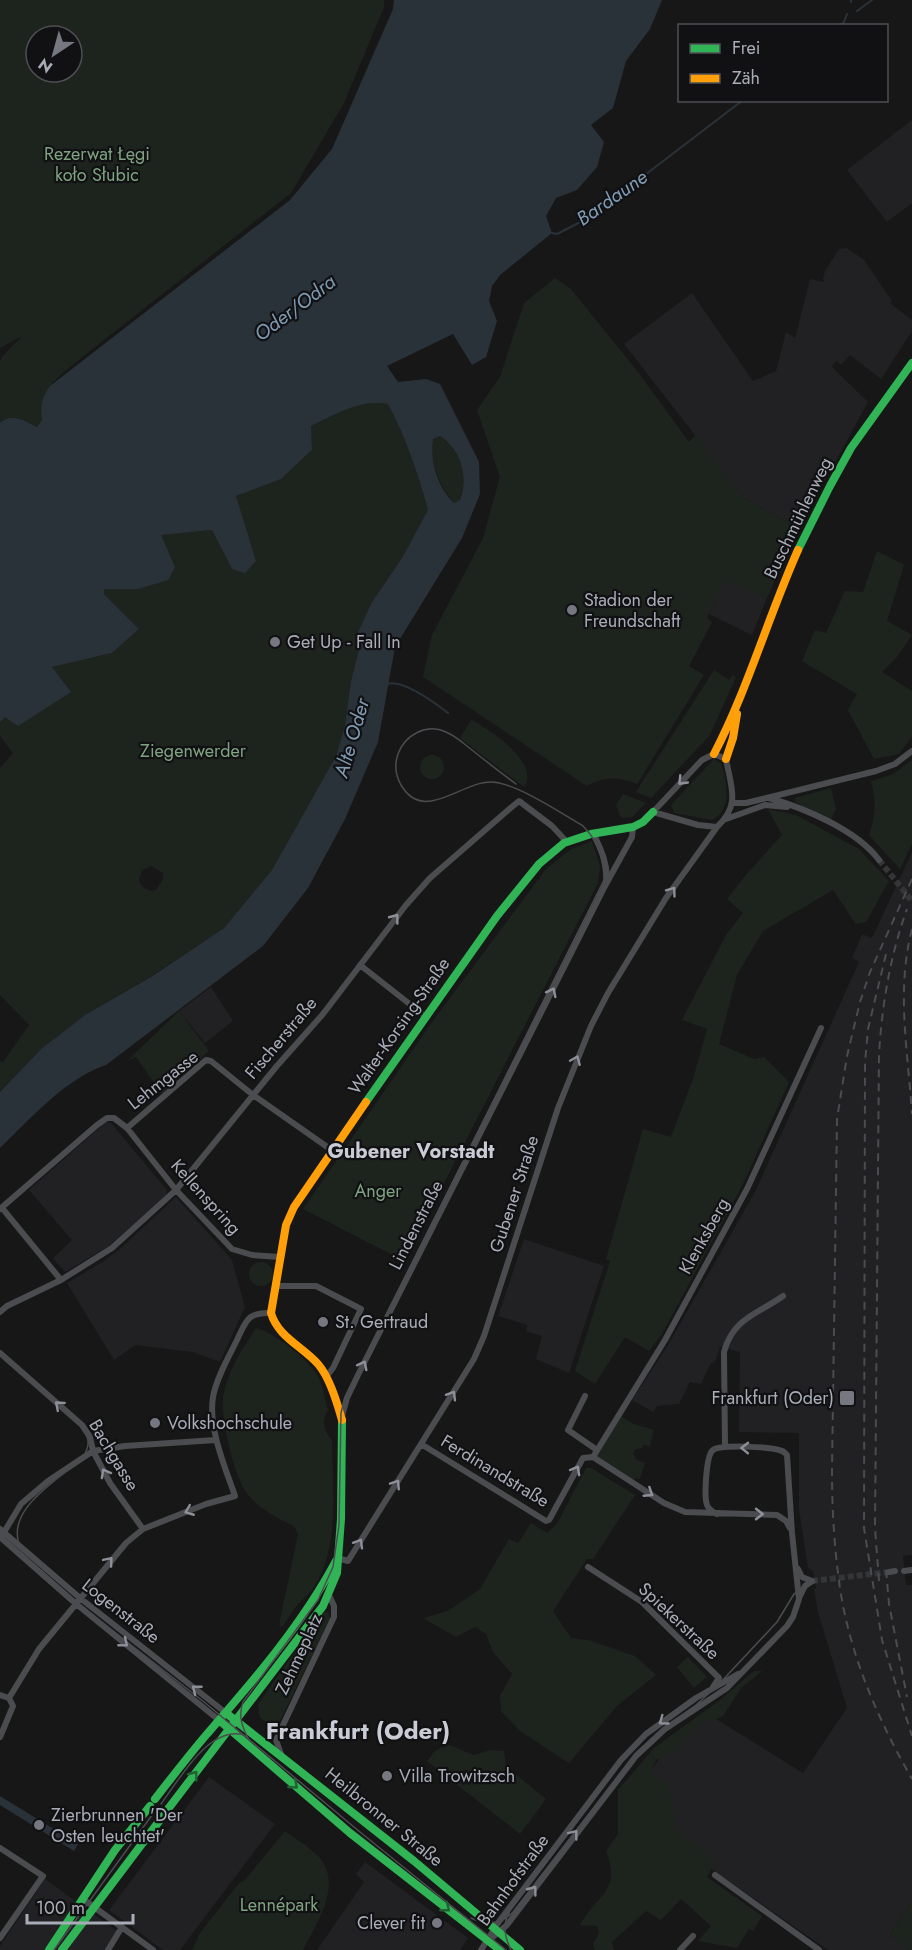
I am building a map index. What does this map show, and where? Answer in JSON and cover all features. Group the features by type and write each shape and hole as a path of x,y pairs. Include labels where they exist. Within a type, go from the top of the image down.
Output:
{"street":[{"name":"Buschmühlenweg","path":"714,754 739,702 782,586 831,484 863,430 912,363"},
{"name":"Buschmühlenweg","path":"726,759 733,738 739,702"},
{"path":"733,803 746,803 876,771 895,764 912,751"},
{"path":"633,827 654,812 702,760 714,754 726,759 733,789 733,803 726,819"},
{"path":"768,798 799,809 861,841 879,860"},
{"name":"Fischerstraße","path":"0,1312 7,1306 62,1280 112,1248 176,1190 253,1095 323,1014 406,905 430,878 519,801 552,826 567,842"},
{"path":"726,819 765,805 799,809"},
{"path":"654,812 698,825 717,827"},
{"name":"Gubener Straße","path":"337,1558 348,1562 474,1359 556,1115 591,1026 608,993 666,898 717,827 726,819"},
{"name":"Walter-Korsing-Straße","path":"271,1313 286,1225 294,1207 425,1016 497,916 539,864 567,842 593,833 633,827"},
{"name":"Lindenstraße","path":"62,1950 93,1906 110,1889 228,1728 303,1633 329,1595 336,1573 341,1519 342,1419 347,1398 605,886 632,837 633,827"},
{"path":"593,833 601,849 605,865 607,881 605,886"},
{"path":"360,965 425,1016"},
{"name":"Klenksberg","path":"592,1457 665,1340 747,1189 821,1028"},
{"name":"Lehmgasse","path":"127,1128 206,1060 211,1061 253,1095 333,1151"},
{"path":"62,1280 1,1208 106,1118 114,1118 127,1128"},
{"name":"Kellenspring","path":"127,1128 176,1190 232,1249 252,1255 280,1257"},
{"path":"276,1286 316,1286 361,1309 333,1368 326,1377"},
{"path":"725,1447 724,1352 727,1342 744,1319 783,1296"},
{"path":"9,1698 32,1658 77,1600 126,1543 143,1529 206,1504 235,1496 216,1440 213,1396 250,1316 259,1312 271,1313 274,1323 287,1338 318,1364 326,1377 342,1419"},
{"name":"Bachgasse","path":"0,1353 82,1425 90,1437 93,1451 110,1483 143,1529"},
{"path":"585,1396 568,1430 597,1450"},
{"path":"1,1535 28,1498 93,1451 125,1446 216,1440"},
{"name":"Ferdinandstraße","path":"421,1444 546,1521 549,1520 583,1458 592,1457"},
{"path":"717,1514 709,1509 706,1502 708,1458 713,1450 725,1447 776,1449 787,1455 789,1520 796,1563"},
{"path":"592,1457 674,1509 717,1514 777,1515 789,1520"},
{"name":"Logenstraße","path":"1,1535 220,1721"},
{"name":"Lindenstraße","path":"49,1950 115,1851 152,1802 220,1721 312,1602 337,1558"},
{"name":"Bahnhofstraße","path":"796,1563 802,1577 812,1581 805,1586 799,1599"},
{"name":"Bahnhofstraße","path":"488,1941 636,1756 665,1729 727,1688 787,1626 798,1607 796,1563"},
{"name":"Spiekerstraße","path":"588,1567 642,1602 719,1678"},
{"path":"904,1570 912,1570"},
{"name":"Zehmeplatz","path":"283,1758 276,1740 334,1617 334,1606 329,1595"},
{"name":"Logenstraße","path":"77,1600 226,1713"},
{"name":"Bahnhofstraße","path":"497,1930 621,1760 646,1734 712,1688 744,1671"},
{"name":"Bahnhofstraße","path":"700,1706 719,1678"},
{"path":"0,1695 9,1698 13,1706 0,1737"},
{"name":"Heilbronner Straße","path":"226,1713 414,1862 520,1950"},
{"name":"Heilbronner Straße","path":"220,1721 350,1833 500,1950"},
{"path":"0,1848 43,1875 0,1938"},
{"path":"715,1875 819,1950"},
{"path":"82,1899 153,1950"},
{"path":"108,1950 122,1927"},
{"path":"680,1950 693,1936"},
{"path":"482,1950 488,1941"}],"shaded area":[{"path":"912,120 912,203 887,222 847,170"},
{"path":"847,248 864,260 892,301 890,303 912,320 912,331 881,379 850,355 841,365 836,361 832,367 868,402 799,528 744,498 624,344 692,293 753,381 776,371 786,332 795,338 810,279 824,282 825,271 839,249"},
{"path":"724,580 767,598 752,635 709,614"},
{"path":"912,852 912,1555 903,1556 906,1585 912,1585 912,1901 890,1935 909,1950 828,1950 638,1818 640,1784 663,1754 710,1715 803,1773 847,1708 818,1612 813,1571 808,1568 799,1509 799,1433 739,1432 740,1352 720,1347 715,1362 711,1363 701,1384 690,1382 679,1404 657,1406 653,1412 632,1400 668,1345 755,1192 859,962 852,958 862,934 872,938"},
{"path":"211,987 233,1021 205,1043 179,1011"},
{"path":"110,1122 167,1190 166,1195 109,1246 65,1272 53,1258 72,1240 29,1190 105,1123"},
{"path":"176,1197 232,1260 245,1307 220,1362 192,1352 135,1345 114,1360 67,1283 121,1248"},
{"path":"524,1239 604,1266 569,1373 536,1359 542,1336 526,1331 527,1325 498,1316"},
{"path":"209,1777 275,1824 180,1950 163,1950 109,1910"},
{"path":"365,1862 468,1938 460,1950 317,1950 364,1882 356,1874"},
{"path":"45,1879 117,1931 106,1950 0,1950 0,1946"}],"green space":[{"name":"Rezerwat Łęgi koło Słubic","path":"0,0 384,0 384,7 344,103 291,193 58,377 43,399 42,420 37,427 14,418 0,423 0,362 22,336 0,348"},
{"name":"Stadion der Freundschaft","path":"555,278 571,289 638,372 689,442 696,435 744,498 799,528 767,598 724,581 707,618 712,622 689,666 704,675 637,784 612,779 600,780 587,786 423,677 432,635 483,538 500,477 477,410 500,377 524,303"},
{"name":"Ziegenwerder","path":"375,402 388,404 411,456 428,511 402,558 372,602 351,681 345,725 336,756 272,870 224,928 153,975 85,1015 41,1049 0,1092 0,1061 3,1062 29,1025 0,995 0,768 13,753 0,736 0,722 4,717 70,692 52,667 112,653 139,629 104,594 104,588 138,589 175,567 160,535 212,530 232,569 256,561 235,496 281,479 312,450 311,426 350,407","holes":["151,866 163,873 163,879 156,890 148,890 140,883 142,870"]},
{"path":"440,436 458,457 463,473 463,491 460,500 454,503 440,481 434,465 433,439"},
{"path":"877,551 904,565 887,621 912,635 897,657 882,672 912,691 912,737 899,754 874,759 848,710 857,694 802,661 815,630 826,633 845,591 863,592"},
{"path":"714,670 729,680 733,675 736,677 710,735 651,798 636,792"},
{"path":"471,720 500,738 519,757 527,778 524,787 460,738"},
{"path":"432,755 440,759 444,767 440,775 432,779 424,775 420,767 424,759"},
{"path":"714,759 721,763 727,794 726,802 719,815 712,820 674,813 671,805"},
{"path":"912,760 912,844 900,869 869,835 874,808 871,781 893,774"},
{"path":"831,788 836,809 831,820 795,802 795,798"},
{"path":"623,794 646,803 632,817 621,818 616,805"},
{"path":"768,809 796,815 859,849 889,881 866,922 856,924 833,890 763,931 737,975 719,1044 754,1059 764,1057 789,1082 743,1184 662,1334 649,1351 625,1337 595,1384 575,1371 610,1261 606,1259 643,1129 671,1137 693,1079 707,1029 682,1020 726,935 743,913 727,899 782,835"},
{"name":"Anger","path":"592,841 600,866 598,883 404,1261 303,1209 432,1022 546,869 571,849"},
{"path":"179,1011 209,1051 162,1094 136,1057 127,1061"},
{"path":"261,1262 266,1263 272,1269 272,1279 266,1285 261,1286 256,1285 250,1279 249,1274 250,1269 256,1263"},
{"path":"256,1328 282,1341 308,1363 319,1378 328,1410 324,1426 332,1440 333,1510 326,1561 314,1587 282,1627 279,1625 298,1534 294,1526 262,1508 241,1484 226,1433 223,1408 225,1389 231,1371"},
{"path":"620,1416 634,1424 654,1430 650,1446 643,1445 642,1448 635,1449 633,1453 636,1460 645,1463 640,1479 635,1478 634,1480 595,1457"},
{"path":"586,1468 591,1468 635,1495 593,1559 587,1559 553,1611 571,1638 588,1640 635,1656 656,1675 617,1706 569,1763 520,1731 501,1711 500,1696 512,1674 493,1652 486,1634 475,1627 456,1637 423,1618 448,1611 480,1589 509,1539 518,1543 531,1523 547,1533 557,1524"},
{"path":"326,1611 330,1619 276,1729 260,1718 258,1704 323,1612"},
{"path":"688,1657 707,1677 694,1688 677,1667"},
{"path":"754,1671 762,1671 741,1688 723,1716 705,1721 691,1732 677,1751 656,1760 650,1773 664,1780 673,1803 675,1827 716,1861 707,1877 762,1916 753,1931 749,1929 737,1948 698,1941 711,1926 681,1899 661,1920 646,1911 612,1942 614,1950 595,1950 593,1944 599,1933 597,1926 580,1925 609,1884 610,1864 606,1851 618,1834 618,1790 654,1748 720,1700"},
{"path":"449,1745 474,1755 491,1750 504,1751 506,1766 546,1799 520,1834 427,1761 436,1750"},
{"name":"Lennépark","path":"285,1831 318,1856 329,1879 326,1903 303,1950 192,1950 200,1933 239,1883 245,1880"},
{"path":"912,1901 912,1950 909,1950 890,1935"}],"water":[{"path":"394,0 662,0 650,29 626,61 613,108 591,125 604,142 597,167 577,190 556,198 546,216 552,233 500,275 492,286 489,301 497,321 486,357 472,365 453,334 387,366 398,382 426,379 440,384 479,462 480,494 462,538 395,647 378,742 345,819 308,888 263,946 106,1065 91,1071 63,1089 0,1148 0,1092 41,1049 85,1015 154,975 224,928 272,870 336,756 345,725 351,681 361,642 356,637 372,602 402,558 428,510 411,456 388,404 358,406 339,412 311,426 312,450 281,479 236,496 256,561 245,573 232,569 212,530 161,535 175,567 168,580 138,589 104,589 104,594 139,629 112,653 52,667 71,692 18,726 5,717 0,722 0,423 14,418 37,427 42,420 43,398 50,386 290,200 332,149 393,9","holes":["440,436 458,456 463,473 463,491 460,500 454,503 439,481 432,448 433,439"]},
{"name":"Zierbrunnen 'Der Osten leuchtet'","path":"0,1796 78,1844 74,1851 0,1805"}],"waterway":[{"name":"Bardaune","path":"857,11 872,0"},
{"name":"Bardaune","path":"842,24 847,14"},
{"name":"Bardaune","path":"552,233 557,234 590,217 740,102"},
{"path":"387,684 394,683 410,688 448,713"}],"tunnel":[{"path":"879,860 912,901"},
{"path":"812,1581 889,1572"}],"tram line":[{"path":"249,1740 242,1721 243,1702 318,1600 333,1567 339,1525 341,1413 345,1397 604,880 603,865 593,838 583,826 551,807 513,787 492,782 480,783 444,798 421,801 410,796 401,785 396,770 397,758 401,747 411,736 424,730 438,730 457,738 516,784"},
{"path":"0,1355 81,1426 88,1441 83,1457 48,1486 26,1509 19,1522 17,1536 22,1551"},
{"path":"0,1535 76,1602 204,1702 506,1950"},
{"path":"904,1569 912,1568"},
{"path":"889,1574 896,1573"},
{"path":"471,1918 488,1923 504,1919 513,1912 637,1752 719,1684 777,1622 794,1594 815,1582"},
{"path":"161,1804 186,1769 207,1746 231,1734 244,1735"},
{"path":"54,1950 155,1811"},
{"path":"509,1913 505,1931 511,1950"}],"railway":[{"path":"912,879 870,972 860,1002 847,1056 837,1119 832,1471 837,1567 849,1633 876,1708 912,1779"},
{"path":"879,1581 875,1528 879,1054 888,981 907,909"},
{"path":"912,929 907,952 904,998 912,1114"},
{"path":"886,954 868,1029 865,1063 864,1528 882,1640 912,1736"},
{"path":"886,1570 889,1604 907,1697"}],"traffic: fast":[{"path":"798,550 851,448 912,363"},
{"path":"366,1102 497,916 539,864 564,843 591,834 633,827 643,822 653,812"},
{"path":"168,1809 323,1606 337,1573 341,1519 342,1420"},
{"path":"155,1799 293,1630 336,1561"},
{"path":"226,1713 414,1861 520,1950"},
{"path":"220,1721 350,1833 500,1950"},
{"path":"49,1950 115,1850 150,1806"},
{"path":"62,1950 163,1816"}],"traffic: slow":[{"path":"714,754 748,679 798,550"},
{"path":"726,759 733,738 737,714"},
{"path":"342,1420 326,1376 318,1364 279,1329 271,1313 286,1225 294,1207 366,1102"}],"place":[{"name":"Stadion der Freundschaft","path":"572,610"},
{"name":"Get Up - Fall In","path":"275,642"},
{"name":"St. Gertraud","path":"323,1322"},
{"name":"Frankfurt (Oder)","path":"847,1398"},
{"name":"Volkshochschule","path":"155,1423"},
{"name":"Villa Trowitzsch","path":"387,1776"},
{"name":"Zierbrunnen 'Der Osten leuchtet'","path":"39,1825"},
{"name":"Clever fit","path":"437,1923"}],"district":[{"name":"Gubener Vorstadt","path":"411,1151"},
{"name":"Frankfurt (Oder)","path":"358,1730"}],"water label":[{"name":"Oder/Odra","path":"295,308"},
{"name":"Alte Oder","path":"352,738"}]}
